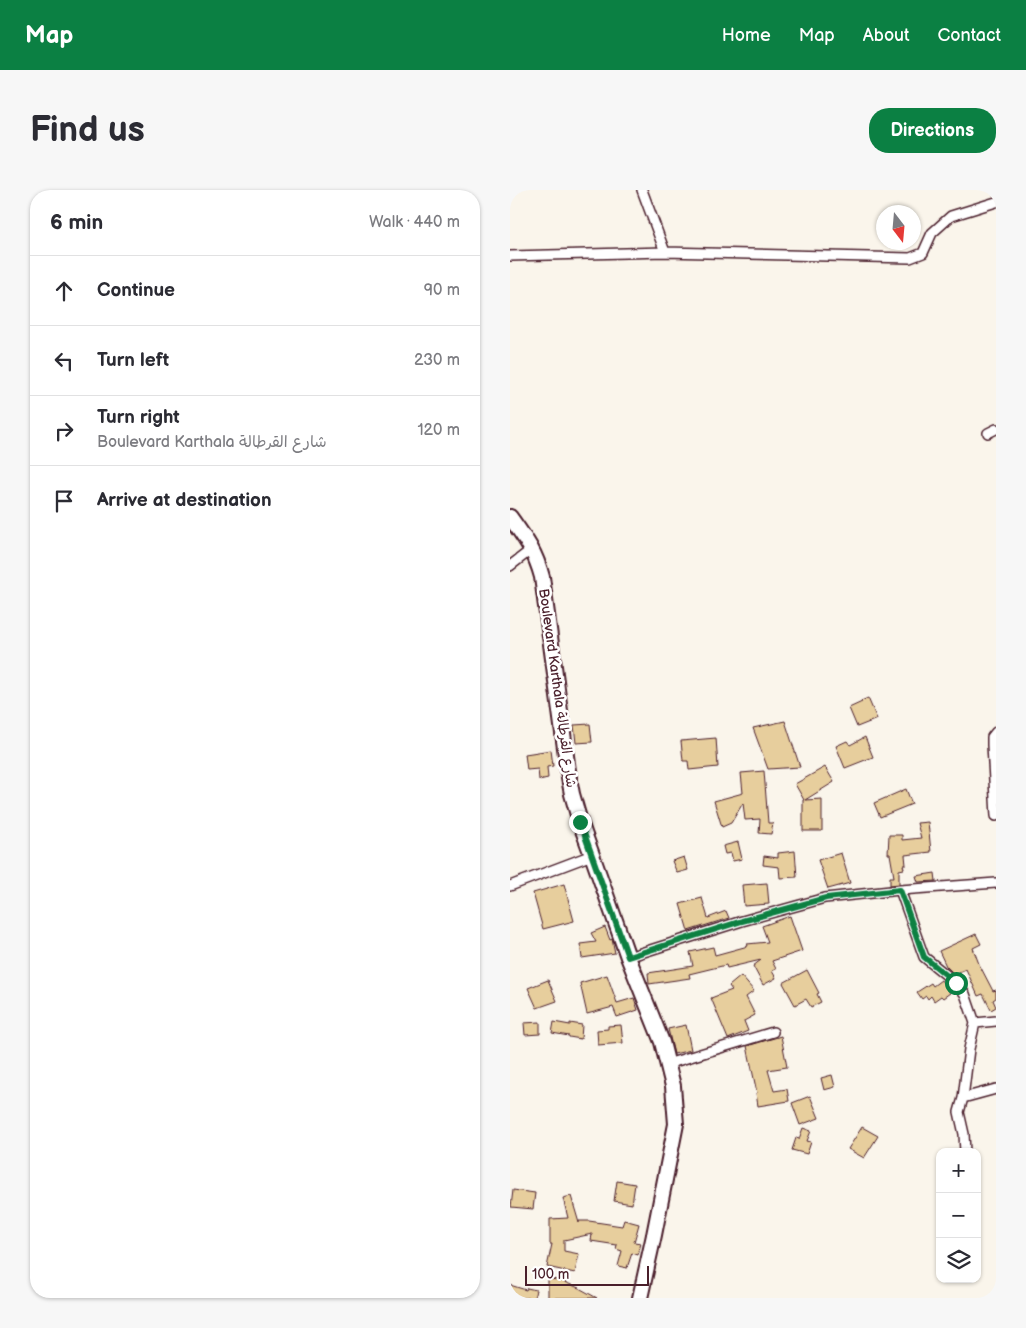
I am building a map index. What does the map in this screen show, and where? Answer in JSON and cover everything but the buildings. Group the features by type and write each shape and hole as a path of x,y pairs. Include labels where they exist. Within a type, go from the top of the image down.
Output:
{"main road":[{"name":"Boulevard Karthala شارع القرطالة","path":"510,517 532,549 542,577 569,778 580,822 628,957 662,1042 673,1086 676,1124 640,1298"}],"street":[{"path":"642,190 665,252"},
{"path":"510,256 665,252 910,258 923,253 932,233 951,216 996,202"},
{"path":"510,566 532,549"},
{"path":"996,732 992,737 996,816"},
{"path":"510,886 592,855"},
{"path":"628,957 742,921 826,898 996,883"},
{"path":"900,890 924,957 956,983 965,994 976,1022 969,1049 960,1112 965,1148"},
{"path":"976,1022 996,1021"},
{"path":"667,1064 774,1032"},
{"path":"963,1098 996,1089"}],"route":[{"path":"580,822 628,957 742,921 826,898 900,890 924,957 956,983"}]}
